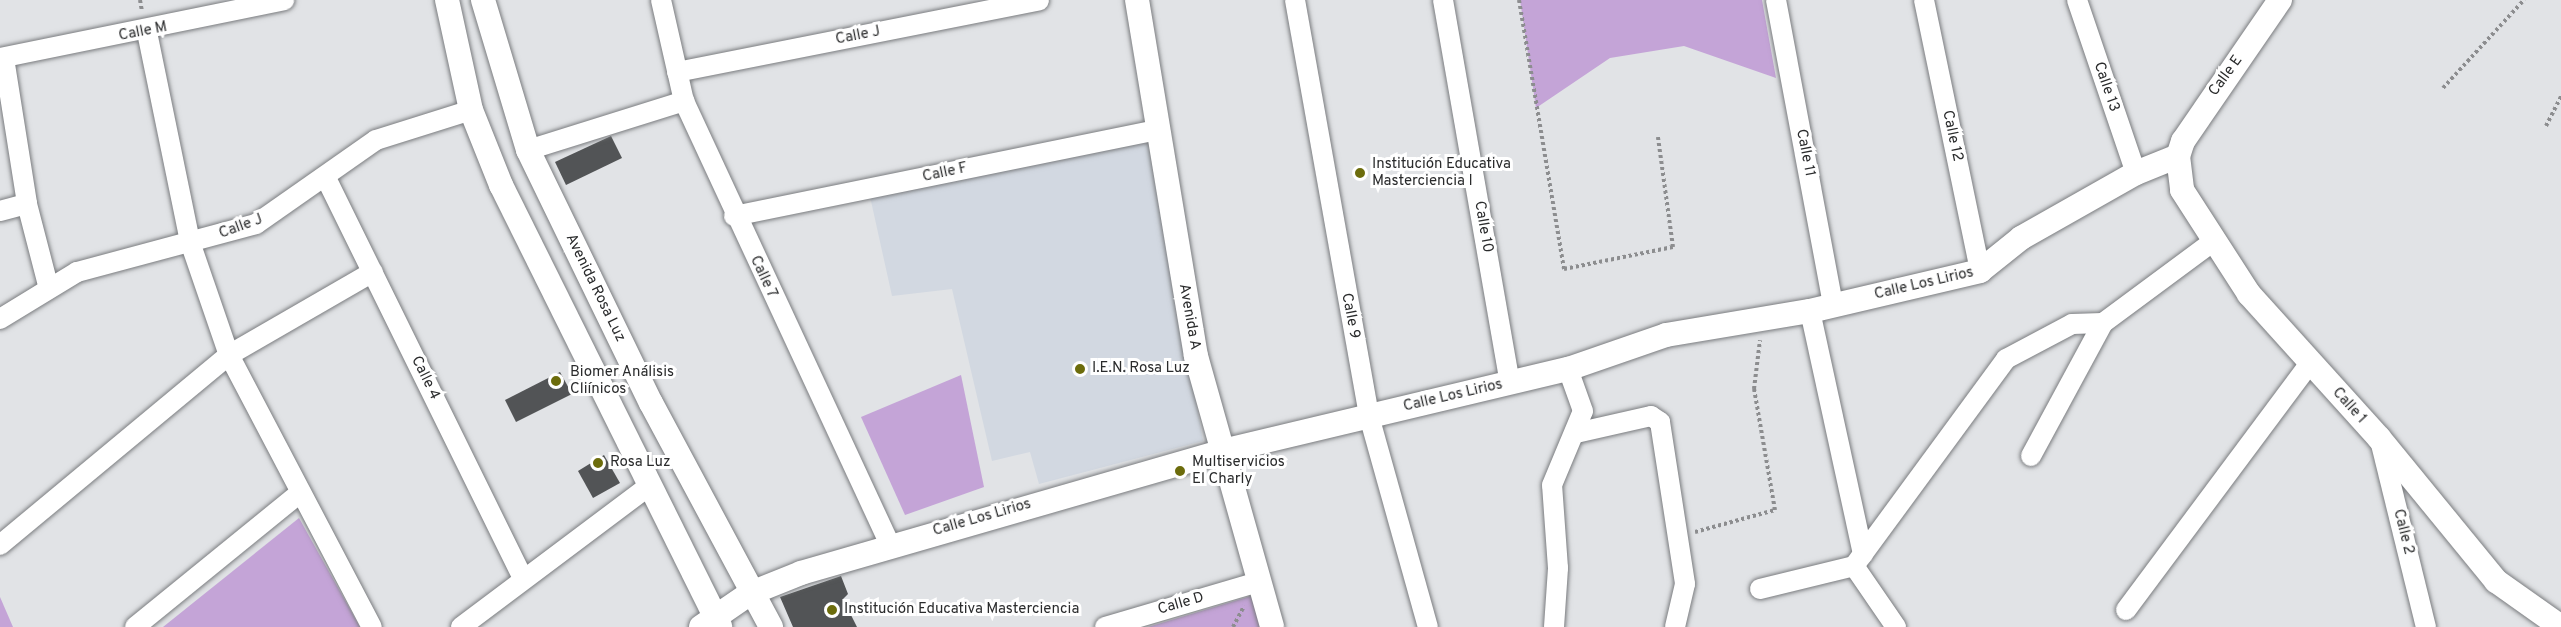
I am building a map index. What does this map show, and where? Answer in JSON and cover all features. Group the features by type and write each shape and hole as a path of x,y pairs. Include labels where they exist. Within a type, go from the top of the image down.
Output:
{"street":[{"name":"Calle M","path":"2,58 147,32 284,0"},
{"path":"447,0 471,110 501,186 649,486 712,624"},
{"name":"Avenida Rosa Luz","path":"483,0 528,150 750,594 771,627"},
{"name":"Calle 7","path":"661,0 684,101 734,216 890,544"},
{"name":"Calle J","path":"677,72 1039,0"},
{"name":"Avenida A","path":"1137,0 1156,130 1218,452 1272,627"},
{"name":"Calle 9","path":"1295,0 1370,416 1428,627"},
{"name":"Calle 10","path":"1443,0 1510,382"},
{"name":"Calle 11","path":"1776,0 1859,560"},
{"name":"Calle 12","path":"1924,0 1980,271"},
{"name":"Calle 13","path":"2077,0 2136,173"},
{"name":"Calle E","path":"2178,156 2195,119 2280,0"},
{"path":"147,32 190,242 229,355 372,627"},
{"path":"2,58 27,204 48,285"},
{"path":"528,150 684,101"},
{"name":"Calle J","path":"0,319 48,285 104,263 256,224 395,130 471,110"},
{"name":"Calle F","path":"734,216 1156,130"},
{"name":"Calle Los Lirios","path":"712,624 750,594 890,544 1218,452 1568,369 1666,335 1822,309 1980,271 2021,238 2136,173 2178,156"},
{"name":"Calle 1","path":"2178,156 2182,190 2211,243 2310,363 2379,438 2496,581 2561,627"},
{"name":"Calle 4","path":"326,178 523,579"},
{"path":"0,211 27,204"},
{"path":"2031,456 2103,323 2211,243"},
{"path":"0,545 229,355 373,272"},
{"path":"1760,589 1859,560 2006,359 2072,324 2103,323"},
{"path":"2126,610 2310,363"},
{"path":"1554,627 1558,568 1552,484 1576,433 1583,411 1568,369"},
{"path":"1576,433 1657,417 1685,584 1674,627"},
{"name":"Calle 2","path":"2379,438 2426,627"},
{"path":"460,627 649,486"},
{"path":"135,627 300,493"},
{"path":"1859,560 1896,627"},
{"name":"Calle D","path":"1105,627 1258,582"}],"path":[{"path":"1519,0 1564,269 1673,247 1658,137"},
{"path":"2443,88 2524,0"},
{"path":"2546,126 2561,96"},
{"path":"1676,536 1775,510 1754,389 1759,318"}],"shaded area":[{"path":"1520,0 1762,0 1776,78 1684,46 1610,58 1536,108"},
{"name":"I.E.N. Rosa Luz","path":"1147,124 1203,441 1039,484 1030,452 992,461 952,289 892,296 869,192"},
{"path":"961,375 984,487 905,515 861,417"},
{"path":"299,518 360,627 163,627"},
{"path":"1251,596 1261,627 1148,627"},
{"path":"0,597 13,627 0,627"}],"building":[{"path":"611,136 622,158 566,185 555,162"},
{"path":"560,372 572,394 516,422 505,400"},
{"path":"604,455 620,483 593,498 578,471"},
{"path":"841,576 848,594 843,599 857,627 793,627 780,597"}],"place":[{"name":"Institución Educativa Masterciencia I","path":"1360,173"},
{"name":"I.E.N. Rosa Luz","path":"1080,369"},
{"name":"Biomer Análisis Cliínicos","path":"556,381"},
{"name":"Rosa Luz","path":"598,463"},
{"name":"Multiservicios El Charly","path":"1180,471"},
{"name":"Institución Educativa Masterciencia","path":"832,610"}]}
